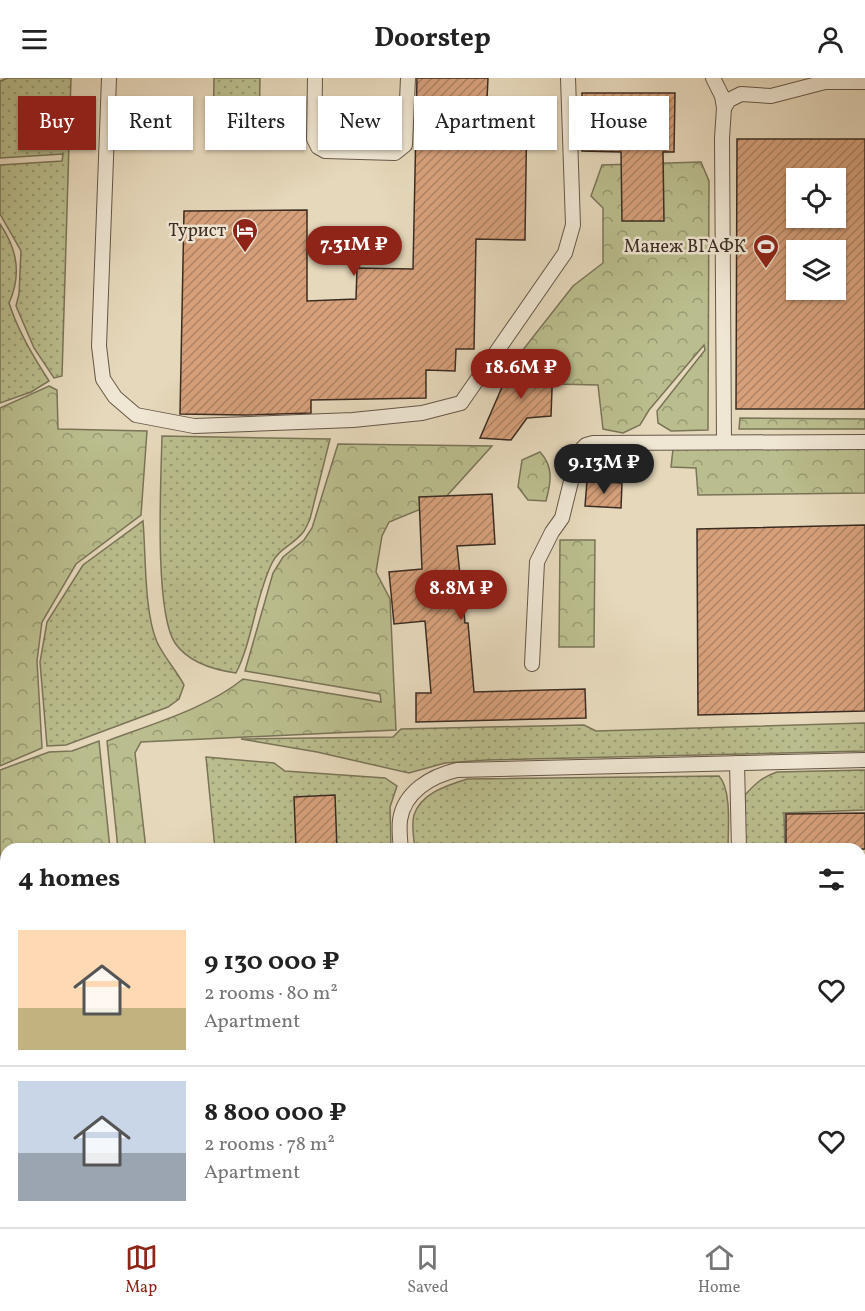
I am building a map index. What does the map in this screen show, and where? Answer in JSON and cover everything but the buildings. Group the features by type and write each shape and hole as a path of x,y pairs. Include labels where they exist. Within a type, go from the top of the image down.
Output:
{"lane":[{"path":"109,78 99,346 103,379 116,397 136,415 194,426 352,420 422,413 461,402 565,253 573,225 568,78"},
{"path":"315,78 314,139 318,147 325,151 394,153 405,145 408,78"},
{"path":"713,78 722,96 723,108 724,442"},
{"path":"723,108 729,100 741,94 771,96 825,82 865,82"},
{"path":"532,663 537,562 562,518 578,453 586,446 724,442 865,442"},
{"path":"401,843 400,820 406,802 419,787 443,773 457,770 865,760"},
{"path":"737,763 739,843"}],"green space":[{"path":"8,78 71,78 70,96 18,96 18,150 69,150 62,376 54,378 34,348 16,306 19,294 21,251 0,214 0,165 62,161 63,154 0,158 0,81"},
{"path":"214,78 260,78 260,96 214,96"},
{"path":"701,162 709,181 708,430 671,431 658,423 657,411 705,350 704,345 649,410 640,425 623,433 603,429 598,385 556,384 555,360 515,360 573,286 603,263 603,208 591,196 602,165"},
{"path":"0,224 14,252 16,262 15,282 9,303 26,343 49,381 31,392 0,403"},
{"path":"49,386 57,390 58,429 147,431 141,515 76,564 42,622 37,661 42,748 0,766 0,408"},
{"path":"740,418 865,419 865,429 739,429"},
{"path":"162,436 330,439 310,519 305,530 272,563 236,673 219,670 194,660 180,650 168,627 161,575 160,544"},
{"path":"338,444 492,446 443,500 389,522 382,536 376,572 390,599 396,730 141,742 135,753 145,843 117,843 107,741 196,707 213,699 243,679 381,702 380,694 245,671 273,573 283,557 304,540 312,528"},
{"path":"673,449 865,449 865,493 698,495 696,468 671,467"},
{"path":"540,452 548,463 550,481 548,494 546,501 528,500 518,487 522,460"},
{"path":"143,521 146,583 153,630 163,653 184,685 179,699 168,707 66,745 47,746 40,662 47,622 83,565"},
{"path":"560,540 595,540 594,647 559,647"},
{"path":"865,723 865,751 487,760 445,763 409,773 317,752 241,739 393,737 401,729 584,725 596,731"},
{"path":"99,741 109,843 0,843 0,770 49,752 72,751"},
{"path":"206,757 274,763 285,771 385,778 397,786 390,807 391,843 214,843"},
{"path":"865,770 865,810 784,813 785,843 745,843 745,795 756,784 777,772"},
{"path":"719,776 728,800 728,843 414,843 413,823 418,807 436,791 467,779"}],"place":[{"name":"Турист","path":"245,254"},
{"name":"Манеж ВГАФК","path":"766,270"}]}
